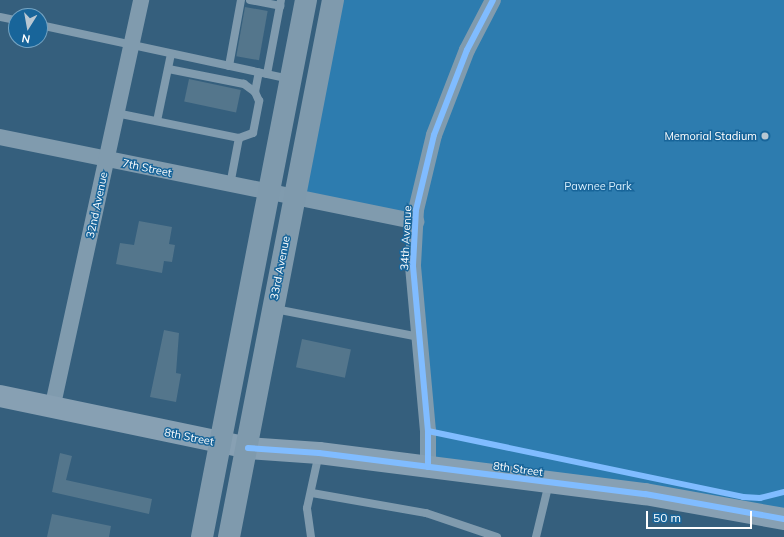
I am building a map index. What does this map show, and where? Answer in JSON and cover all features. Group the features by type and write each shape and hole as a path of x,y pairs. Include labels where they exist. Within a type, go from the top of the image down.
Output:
{"highway":[{"path":"202,537 306,0"},
{"name":"33rd Avenue","path":"229,537 248,448 272,309 333,0"}],"street":[{"name":"32nd Avenue","path":"52,409 141,0"},
{"name":"34th Avenue","path":"428,466 428,431 413,265 416,222 434,135 467,50 492,0"},
{"name":"7th Street","path":"0,138 268,194 416,222"},
{"name":"8th Street","path":"0,396 52,409 248,448 320,453 645,494 784,519"}],"lane":[{"path":"229,66 241,0"},
{"path":"250,0 281,3 263,73 255,92"},
{"path":"48,27 290,79"},
{"path":"157,121 171,54"},
{"path":"116,113 239,138 253,133 259,101 255,92 244,84 168,69"},
{"path":"230,185 239,138"},
{"path":"272,309 419,337"},
{"path":"311,537 308,508 320,453"},
{"path":"536,537 549,483"},
{"path":"312,493 426,513 497,537"}],"green space":[{"name":"Pawnee Park","path":"332,0 784,0 784,519 428,467 416,222 293,199"}],"building":[{"path":"245,7 268,11 259,60 236,56"},
{"path":"189,79 241,90 236,113 184,101"},
{"path":"139,221 172,227 169,244 175,245 172,262 164,261 162,273 116,264 120,243 134,245"},
{"path":"164,330 179,333 176,373 181,374 176,402 150,397"},
{"path":"302,339 351,349 345,378 296,367"},
{"path":"60,453 72,456 66,480 152,499 149,514 52,492"},
{"path":"52,514 111,526 109,537 47,537"}],"cycle path":[{"path":"428,467 428,431 413,265 416,210 434,135 467,50 493,0"},
{"path":"428,431 743,497 760,498 784,492"},
{"path":"248,448 319,453 645,494 784,519"}],"place":[{"name":"Memorial Stadium","path":"765,136"}]}
